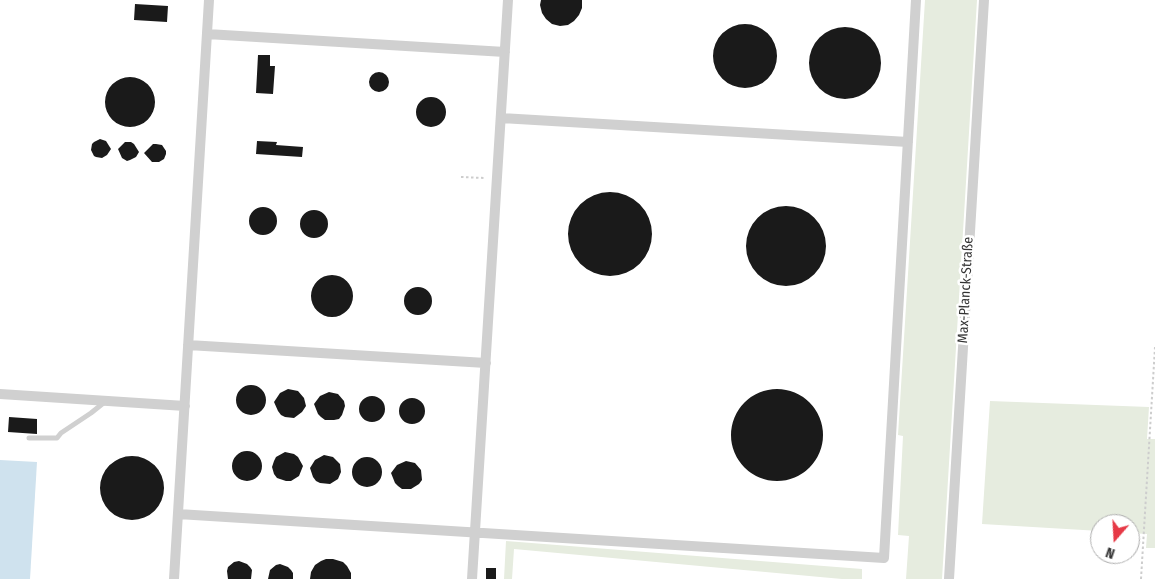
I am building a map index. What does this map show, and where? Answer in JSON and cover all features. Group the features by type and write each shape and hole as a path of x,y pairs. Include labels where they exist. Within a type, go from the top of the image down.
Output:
{"street":[{"path":"174,579 209,0"},
{"path":"472,579 508,0"},
{"path":"178,514 884,558 916,0"},
{"name":"Max-Planck-Straße","path":"949,579 984,0"},
{"path":"207,34 504,52"},
{"path":"500,118 908,142"},
{"path":"188,345 486,363"},
{"path":"0,394 185,406"}],"lane":[{"path":"30,438 57,438 61,433 92,413 106,401"}],"path":[{"path":"460,177 484,178"},
{"path":"1141,579 1155,347"}],"shaded area":[{"path":"925,0 977,0 942,579 906,579 909,536 898,535 903,436 898,435"},
{"path":"990,401 1149,407 1147,439 1155,439 1155,548 1146,548 1147,534 1140,534 1140,514 1090,514 1090,530 982,524"},
{"path":"506,541 862,569 862,579 842,579 514,549 512,579 504,579"}],"water":[{"path":"0,460 37,462 30,579 0,579"}],"building":[{"path":"541,0 582,0 582,8 574,21 568,25 560,26 552,24 546,19 542,13"},
{"path":"135,4 168,6 167,22 134,20"},
{"path":"745,24 763,30 771,38 777,56 771,74 763,82 745,88 727,82 719,74 713,56 719,38 727,30"},
{"path":"845,27 865,33 875,43 881,63 875,83 865,93 845,99 825,93 815,83 809,63 815,43 825,33"},
{"path":"258,55 270,55 270,66 275,66 273,94 256,93"},
{"path":"375,72 383,72 389,78 389,86 383,92 375,92 369,86 369,78"},
{"path":"130,77 140,79 148,84 153,92 155,102 153,112 148,120 140,125 130,127 120,125 112,120 107,112 105,102 107,92 112,84 120,79"},
{"path":"431,97 442,101 446,112 442,123 431,127 420,123 416,112 420,101"},
{"path":"100,139 106,141 111,149 102,158 94,156 91,150 92,144"},
{"path":"257,141 277,142 276,145 303,147 302,157 256,154"},
{"path":"125,142 134,144 139,152 136,157 127,161 122,158 118,149"},
{"path":"153,144 162,145 166,151 164,159 159,162 152,162 144,153"},
{"path":"610,192 626,195 640,204 649,218 652,234 649,250 640,264 626,273 610,276 594,273 580,264 571,250 568,234 571,218 580,204 594,195"},
{"path":"786,206 801,209 814,218 823,231 826,246 823,261 814,274 801,283 786,286 771,283 758,274 749,261 746,246 749,231 758,218 771,209"},
{"path":"263,207 273,211 277,221 273,231 263,235 253,231 249,221 253,211"},
{"path":"314,210 324,214 328,224 324,234 314,238 304,234 300,224 304,214"},
{"path":"336,275 344,278 350,284 353,296 350,308 344,314 328,317 320,314 314,308 311,292 314,284 320,278"},
{"path":"418,287 428,291 432,301 428,311 418,315 408,311 404,301 408,291"},
{"path":"251,385 261,390 266,400 261,410 251,415 241,410 236,400 241,390"},
{"path":"288,389 298,391 304,398 306,406 294,418 281,415 274,402 280,393"},
{"path":"777,389 795,392 810,402 820,417 823,435 820,453 810,468 795,478 777,481 759,478 744,468 734,453 731,435 734,417 744,402 759,392"},
{"path":"329,392 338,394 344,401 345,406 339,419 325,420 318,414 314,404 320,396"},
{"path":"372,396 381,400 385,409 381,418 372,422 363,418 359,409 363,400"},
{"path":"412,398 421,402 425,411 421,420 412,424 403,420 399,411 403,402"},
{"path":"9,417 37,419 37,434 8,432"},
{"path":"247,451 257,456 262,466 257,476 247,481 237,476 232,466 237,456"},
{"path":"285,452 298,457 303,466 299,476 291,481 277,478 272,467 276,457"},
{"path":"324,455 333,457 340,464 341,472 338,479 330,484 316,481 310,468 315,460"},
{"path":"132,456 144,458 155,465 162,476 164,488 162,500 155,511 144,518 132,520 120,518 109,511 102,500 100,488 102,476 109,465 120,458"},
{"path":"367,457 377,462 382,472 377,482 367,487 357,482 352,472 357,462"},
{"path":"406,461 415,463 421,470 422,480 411,489 402,489 398,486 391,473 397,465"},
{"path":"326,559 343,562 351,573 351,579 310,579 315,565"},
{"path":"239,561 247,564 252,570 251,579 228,579 228,567 234,562"},
{"path":"280,564 291,570 293,579 268,579 270,570"},
{"path":"486,568 496,568 496,579 486,579"}]}
